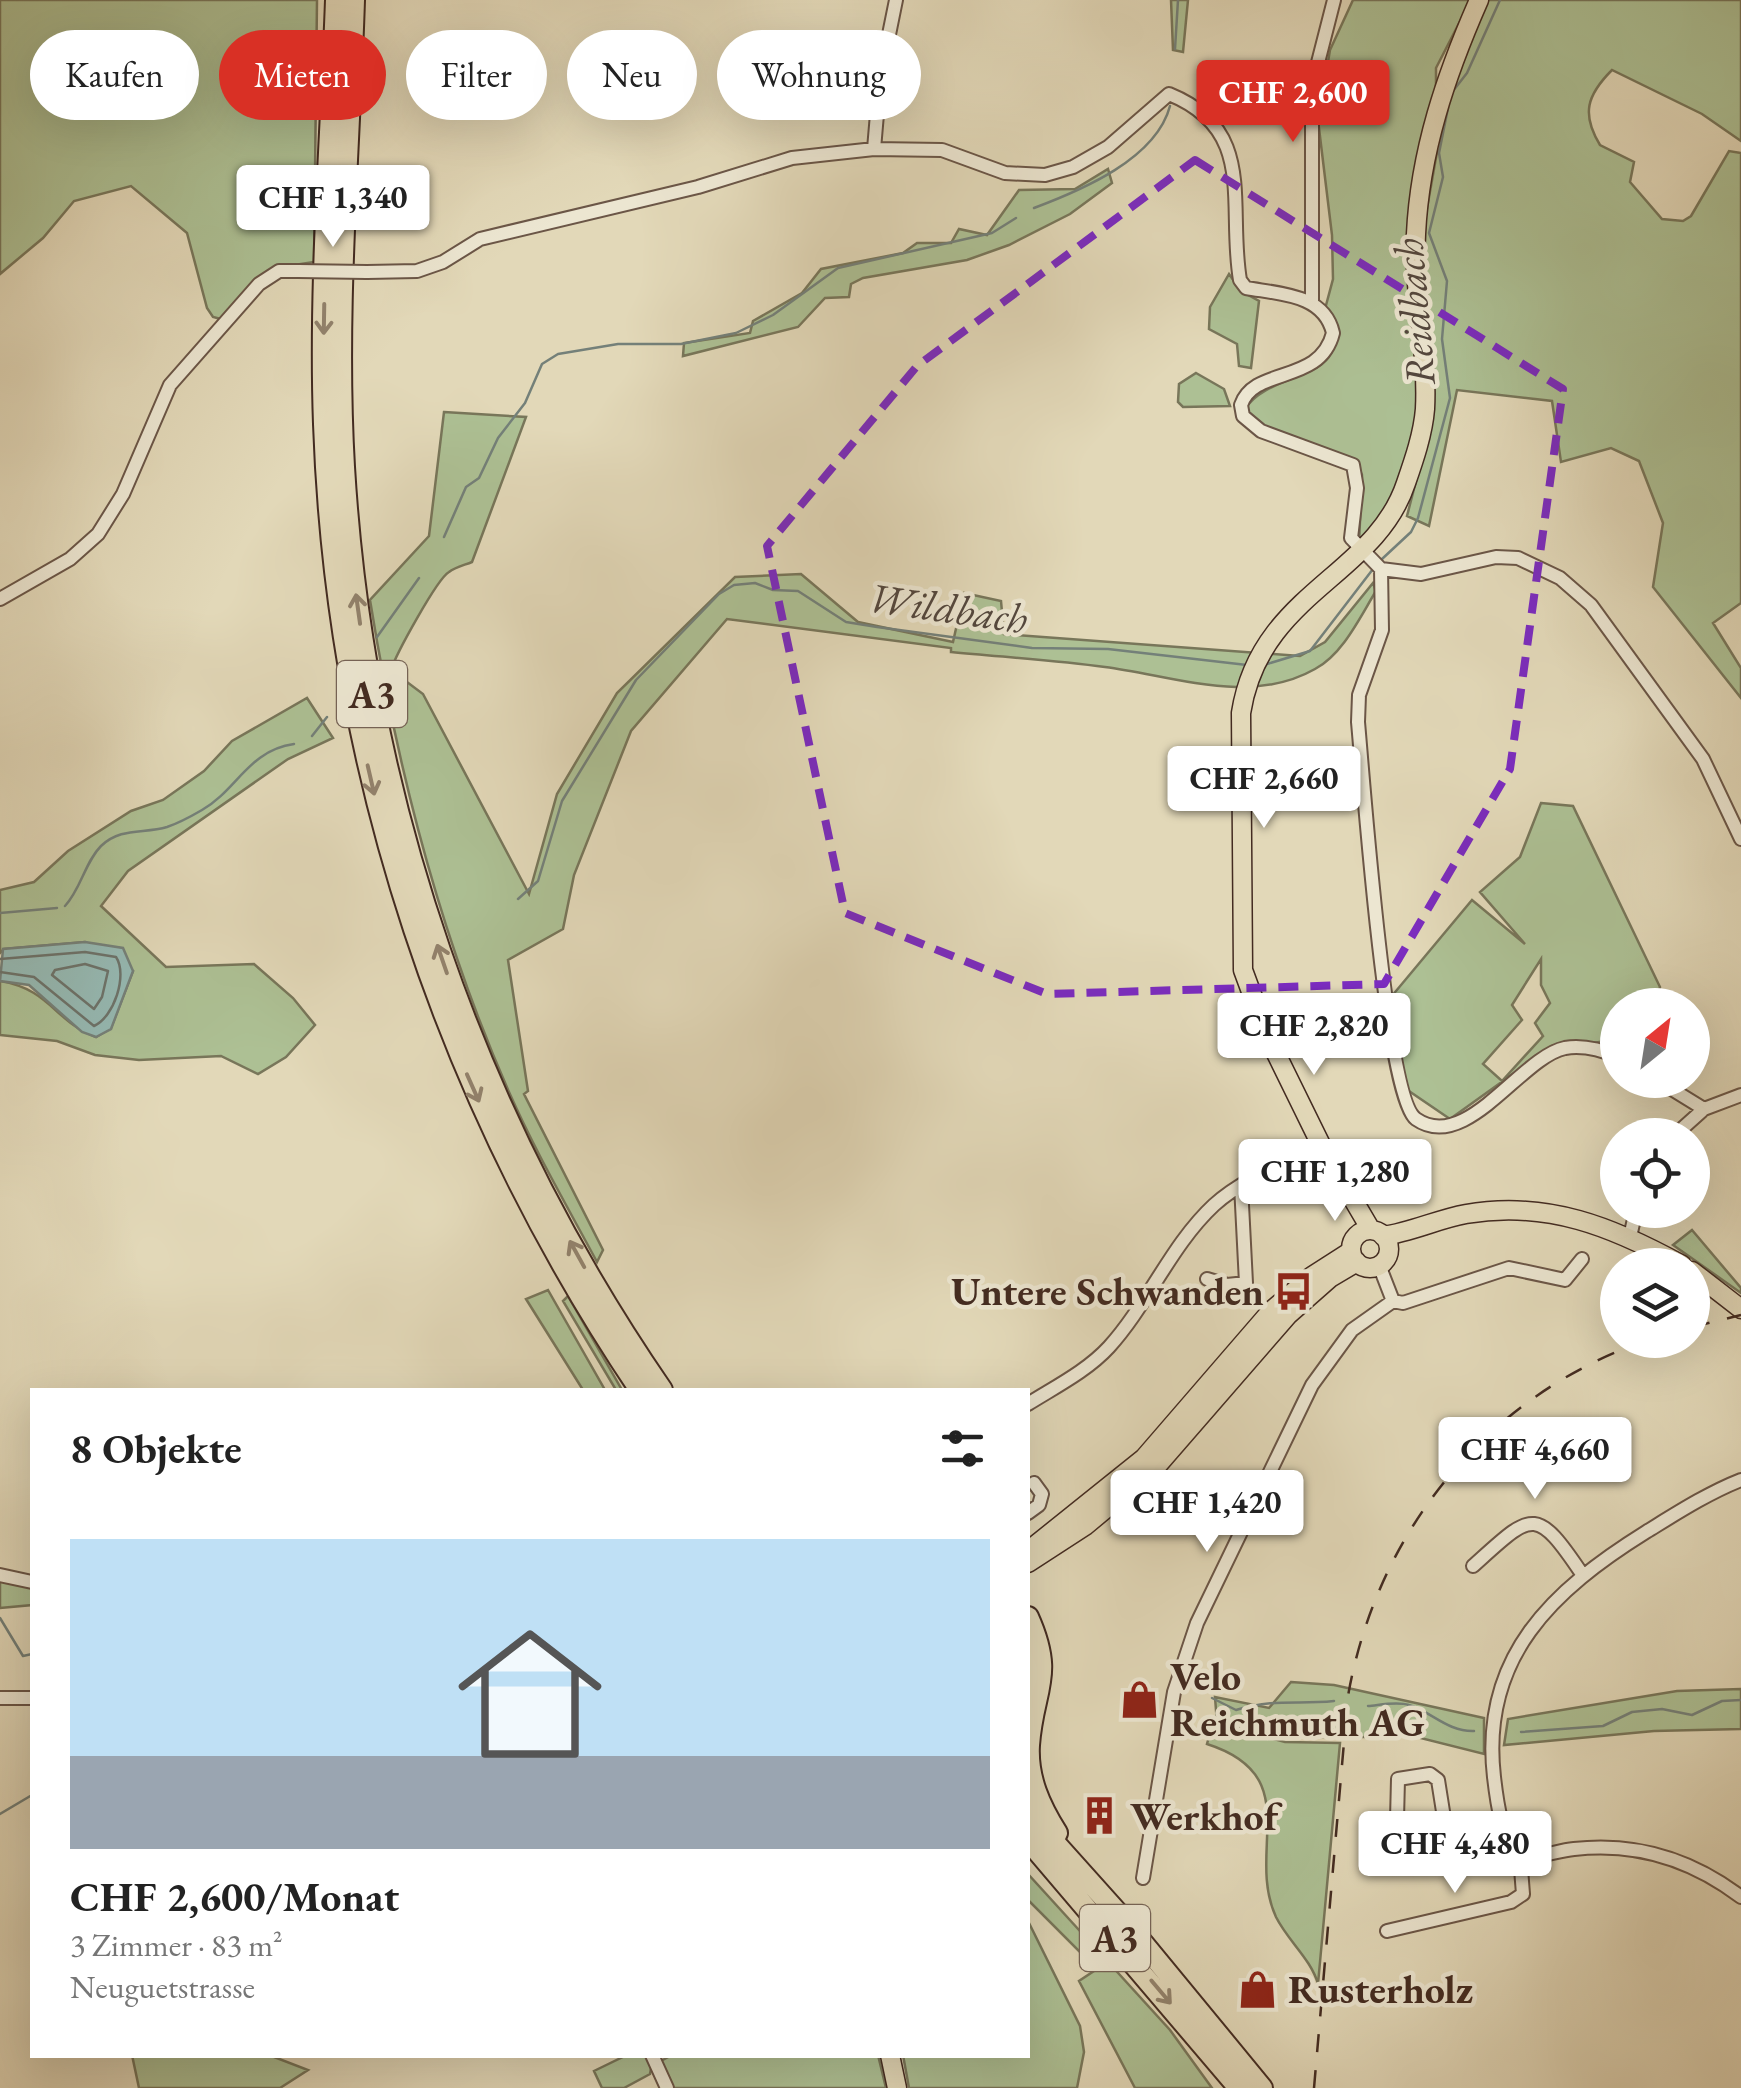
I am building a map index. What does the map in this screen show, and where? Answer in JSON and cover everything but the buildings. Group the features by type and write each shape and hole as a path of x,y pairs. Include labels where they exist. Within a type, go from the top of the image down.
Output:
{"highway":[{"name":"A3","path":"336,0 324,300 324,424 337,588 361,737 408,915 465,1070 540,1227 639,1388"},
{"name":"A3","path":"354,0 342,292 344,465 357,602 386,763 442,961 495,1093 576,1253 661,1388"},
{"path":"1030,1623 1043,1664 1030,1742 1030,1770 1043,1810 1079,1869"},
{"name":"A3","path":"1030,1815 1262,2088"},
{"name":"A3","path":"1030,1842 1239,2088"}],"main road":[{"path":"1369,1247 1267,1036 1243,970 1239,739 1253,667 1280,624 1365,554 1393,512 1421,430 1424,410 1418,210 1437,105 1480,0"},
{"path":"1030,1549 1144,1458 1271,1311 1312,1276 1369,1247 1448,1228 1493,1222 1570,1225 1630,1237 1650,1248"},
{"path":"1030,1562 1084,1526 1156,1467 1206,1414 1269,1334 1369,1247"},
{"path":"1710,1285 1741,1309"},
{"path":"891,2058 897,2088"}],"street":[{"path":"874,150 880,79 896,0"},
{"path":"1312,301 1312,86 1334,0"},
{"path":"0,599 70,559 98,534 123,494 170,386 260,284 279,271 417,271 444,262 480,240 698,186 764,164 874,150 942,150 1005,173 1046,174 1073,166 1108,147 1169,94 1211,119 1229,148 1240,280 1246,288 1312,301 1330,318 1333,333 1324,353 1296,372 1252,388 1242,404 1243,416 1261,432 1353,466 1357,488 1351,538 1381,569 1421,574 1496,557 1518,558 1560,578 1592,606 1703,759 1741,839"},
{"path":"1381,569 1382,630 1359,695 1358,722 1377,934 1400,1080 1410,1115 1436,1125 1472,1117 1549,1055 1565,1048 1600,1052"},
{"path":"1694,1118 1704,1109 1741,1094"},
{"path":"1686,1098 1704,1109"},
{"path":"1030,1403 1080,1372 1109,1347 1197,1223 1241,1185 1320,1146"},
{"path":"1207,1279 1226,1285 1246,1283 1241,1185"},
{"path":"1630,1237 1632,1228"},
{"path":"1369,1247 1393,1300 1403,1304 1508,1268 1565,1280 1582,1259"},
{"path":"1143,1878 1174,1692 1197,1623 1318,1374 1352,1330 1393,1300"},
{"path":"1387,1931 1511,1902 1523,1894 1520,1856 1509,1845 1492,1758 1498,1702 1526,1635 1582,1574 1691,1505 1741,1480"},
{"path":"1030,1512 1039,1505 1042,1494 1034,1483"},
{"path":"1473,1566 1518,1526 1532,1523 1550,1528 1582,1574"},
{"path":"0,1575 30,1582"},
{"path":"0,1698 30,1698"},
{"path":"1397,1820 1398,1779 1430,1774 1438,1780 1448,1843 1458,1854 1485,1856 1509,1845"},
{"path":"1520,1856 1601,1846 1636,1848 1700,1870 1741,1897"},
{"path":"653,2058 667,2088"}],"highlighted area":[{"path":"1195,160 1563,389 1510,769 1384,984 1047,994 845,913 767,546 917,366"}],"green space":[{"path":"0,0 317,0 317,30 219,30 219,120 316,120 314,262 275,268 221,319 213,317 207,308 187,233 131,186 74,201 43,238 0,274"},
{"path":"1171,0 1188,0 1183,52 1173,50"},
{"path":"1353,0 1471,0 1436,68 1436,84 1488,0 1741,0 1741,141 1702,114 1612,70 1592,97 1589,114 1600,145 1634,162 1630,182 1662,219 1683,221 1691,216 1729,151 1741,153 1741,603 1713,623 1741,668 1741,698 1653,587 1663,523 1639,461 1611,448 1561,462 1552,401 1457,390 1429,526 1407,516 1433,415 1423,231 1437,152 1423,163 1421,412 1402,487 1359,544 1362,475 1356,462 1260,430 1245,409 1258,395 1324,363 1332,351 1334,333 1325,309 1333,279 1332,235 1318,120 1330,50"},
{"path":"1108,169 1112,183 1070,214 1009,245 967,260 863,278 851,284 849,297 825,298 798,327 683,356 684,343 750,333 753,321 802,293 821,269 903,253 917,243 951,243 959,229 987,235 1019,190 1075,189"},
{"path":"1229,274 1241,291 1259,301 1251,368 1239,366 1237,344 1209,329 1210,307"},
{"path":"1196,373 1224,389 1230,406 1183,407 1178,402 1179,384"},
{"path":"444,412 526,417 472,562 443,578 391,670 423,694 529,894 557,794 617,693 735,577 801,574 858,622 953,642 964,593 1001,601 1004,634 1300,656 1325,642 1373,583 1376,591 1350,634 1325,662 1290,680 1264,686 1212,685 727,619 631,731 574,875 563,929 508,960 528,1091 524,1094 603,1250 597,1262 519,1114 462,973 424,850 381,663 370,600 429,536"},
{"path":"307,698 333,738 288,759 128,871 101,906 166,967 254,964 293,998 315,1025 286,1057 258,1074 221,1056 139,1060 95,1055 57,1041 0,1035 0,981 42,998 82,1031 96,1037 111,1028 133,971 85,942 4,949 0,953 0,890 34,882 68,851 131,811 163,800 204,771 232,741"},
{"path":"1541,803 1573,806 1660,987 1600,988 1600,1042 1552,1046 1450,1119 1406,1089 1391,997 1472,900 1525,944 1480,892 1520,857","holes":["1541,959 1541,985 1550,1003 1535,1023 1543,1036 1502,1081 1483,1064 1522,1020 1512,1005"]},
{"path":"1692,1230 1707,1248 1677,1248 1673,1245"},
{"path":"1710,1251 1741,1288 1741,1293 1710,1271"},
{"path":"548,1290 604,1388 582,1388 526,1299"},
{"path":"568,1296 621,1388 615,1388 563,1301"},
{"path":"0,1577 30,1584 30,1605 0,1608"},
{"path":"1291,1682 1334,1685 1484,1718 1484,1754 1393,1731 1375,1737 1286,1737 1217,1723 1215,1697 1269,1708"},
{"path":"1741,1689 1741,1729 1654,1731 1504,1745 1508,1719 1677,1691"},
{"path":"1213,1723 1285,1742 1340,1743 1318,1984 1276,1917 1268,1892 1265,1795 1256,1775 1237,1758 1207,1744"},
{"path":"1030,1876 1170,2030 1212,2088 1135,2088 1079,1981 1097,1969 1030,1902"},
{"path":"1030,1925 1080,2026 1084,2052 1077,2088 909,2088 904,2058 1030,2058"},
{"path":"133,2058 277,2058 308,2070 280,2088 139,2088"},
{"path":"621,2058 650,2058 652,2063 650,2074 624,2088 602,2088 594,2071"},
{"path":"666,2058 879,2058 886,2088 672,2088 659,2062"}],"water":[{"path":"85,942 123,948 133,971 111,1029 96,1037 82,1032 29,985 0,981 3,949"}],"waterway":[{"path":"1175,49 1178,0"},
{"name":"Reidbach","path":"1453,91 1467,73 1500,0"},
{"path":"1034,208 1094,182 1133,157 1150,142 1170,106"},
{"name":"Reidbach","path":"1382,559 1411,532 1418,518 1450,398 1442,339 1447,281 1429,233 1443,177 1439,153 1448,108"},
{"path":"444,537 466,487 479,478 498,438 525,403 542,364 558,354 618,344 681,344 736,333 773,315 838,268 992,233 1016,218"},
{"name":"Wildbach","path":"1264,665 1310,651 1373,569"},
{"path":"377,637 419,578"},
{"name":"Wildbach","path":"518,899 538,881 562,801 636,680 719,594 734,585 755,583 773,590 798,591 846,622 877,627 1032,648 1108,649 1247,665"},
{"path":"312,736 327,717"},
{"path":"65,906 96,852 109,840 124,833 167,827 189,817 214,802 254,762 294,744"},
{"path":"0,913 57,908"},
{"path":"0,1618 23,1656 30,1654"},
{"path":"1212,1698 1236,1710 1275,1703 1334,1701"},
{"path":"1521,1732 1603,1726 1632,1712 1662,1709 1692,1715 1722,1701 1741,1700"},
{"path":"1368,1706 1404,1704 1448,1725 1474,1731"},
{"path":"0,1814 30,1796"}],"railway":[{"path":"1710,1323 1741,1315"},
{"path":"1314,2088 1348,1696 1363,1636 1385,1578 1413,1525 1449,1476 1490,1433 1538,1395 1604,1358"}],"place":[{"name":"Untere Schwanden","path":"1294,1291"},
{"name":"Velo Reichmuth AG","path":"1140,1699"},
{"name":"Werkhof","path":"1100,1816"},
{"name":"Rusterholz","path":"1258,1989"}]}
